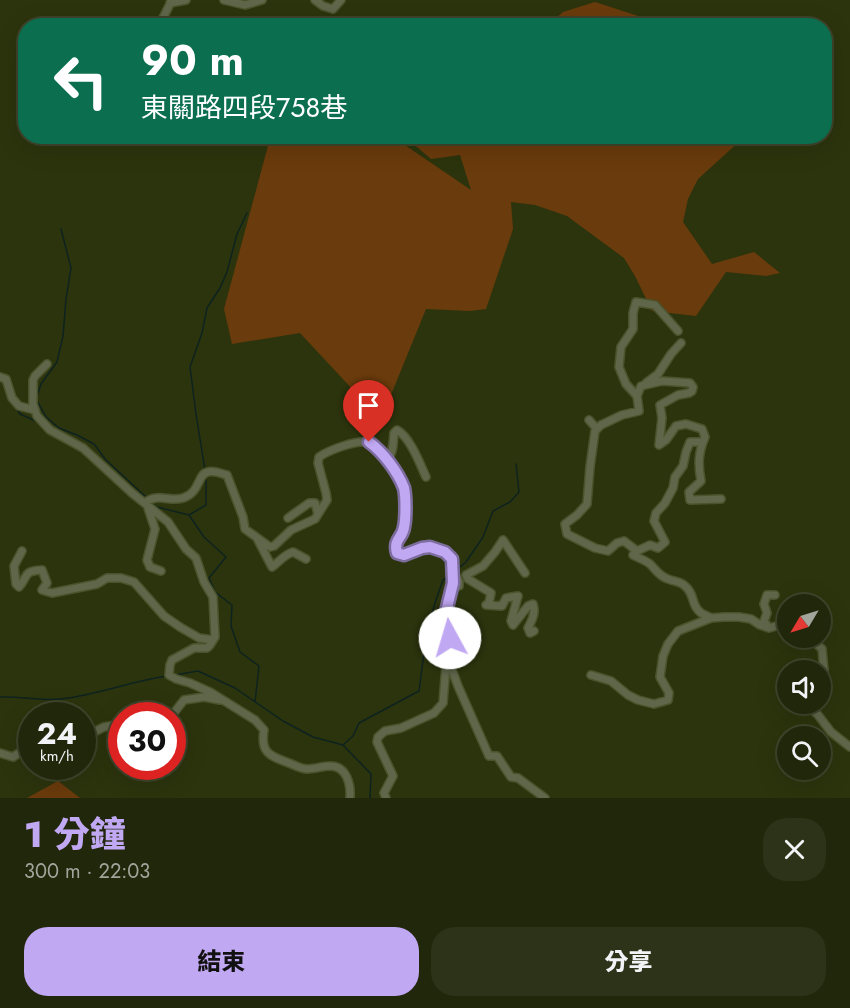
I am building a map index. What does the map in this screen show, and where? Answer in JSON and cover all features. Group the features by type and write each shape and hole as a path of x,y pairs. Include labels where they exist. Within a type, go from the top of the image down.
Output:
{"street":[{"path":"164,18 171,2 186,0"},
{"path":"224,0 245,5 262,0"},
{"path":"315,0 322,6 333,9 341,0"},
{"path":"638,396 626,384 620,367 621,347 633,329 633,312 636,302 655,305 678,331"},
{"path":"637,551 624,541 617,543 608,551 601,550 567,534 565,524 587,504 595,432 602,425 622,415 639,411 638,396 641,386 658,374 681,342"},
{"path":"47,364 33,380 33,404 37,416 50,430 83,448 168,522 186,549 196,558 204,582 213,597 215,637 207,648 194,648 172,660 170,664 172,676 210,692 255,720 264,730 262,742 264,748 274,757 305,769 331,766 345,772 351,787 350,798"},
{"path":"0,377 6,379 12,398 19,406 35,410"},
{"path":"641,386 662,381 690,383 693,387 692,391 678,395 660,405 662,417 659,445 666,440 676,426 686,424 702,429 705,437 698,465 701,481 689,492 690,500 721,499"},
{"path":"589,420 597,429"},
{"path":"387,459 390,456 394,433 397,430 409,443 426,477"},
{"path":"161,571 150,567 147,560 155,530 146,502 151,498 182,499 198,486 201,476 206,472 227,475 243,517 245,530 270,547 291,530 315,519 327,500 318,463 323,454 356,443 369,442 387,459 405,491 405,525 404,531 396,542 397,553 404,555 430,547 450,556 453,583 446,612 450,638 443,703 434,712 401,729 385,731 378,737 377,742 393,776 384,793 386,798"},
{"path":"703,442 690,442 682,466 675,477 673,488 665,503 656,513 654,521 665,542 658,548 650,545 633,555 648,562 655,571 667,579 682,583 693,595 694,604 699,611 711,618"},
{"path":"288,518 309,503 315,502 318,514"},
{"path":"256,537 272,567 293,552 306,559"},
{"path":"453,573 466,575 483,566 503,540 525,573"},
{"path":"22,550 14,566 16,584 19,587 25,575 31,570 42,570 47,583 42,590 52,592 97,584 107,578 121,578 134,582 164,616 180,627 199,638 213,640"},
{"path":"453,573 459,581 459,586"},
{"path":"466,575 468,579 490,593 489,603 486,605 502,606 506,598 518,596 511,621 513,625 528,606 533,604 535,609 528,628 530,633 534,631"},
{"path":"769,628 764,621 767,613 764,604 767,595 775,595"},
{"path":"591,675 611,681 638,700 654,704 668,700 669,693 660,677 663,656 668,644 678,631 711,618 739,617 751,619 760,626 769,628 777,626"},
{"path":"448,656 458,686 489,756 497,756 511,777 518,778 545,798"},
{"path":"182,702 204,697 225,701"},
{"path":"817,714 831,732 850,747"},
{"path":"0,753 13,758 18,754"}],"shaded area":[{"path":"595,2 644,18 556,18 563,12"},
{"path":"268,144 403,144 471,190 460,155 431,159 414,144 736,144 698,179 688,199 683,222 712,264 754,252 780,273 766,276 726,272 696,316 652,311 624,258 567,216 535,205 511,202 513,229 486,309 470,311 426,309 384,412 355,392 300,333 232,344 224,309"},
{"path":"58,781 80,798 27,798"}],"waterway":[{"path":"205,470 190,367 202,333 207,308 227,272 237,234 247,213"},
{"path":"61,229 71,268 63,336 57,362 41,384 36,399 46,417 59,428 94,444 106,460 148,499"},
{"path":"15,406 20,414 40,423"},
{"path":"454,572 466,562 483,537 493,511 510,502 519,492 516,464"},
{"path":"206,474 206,505 189,515 204,537 226,557 209,578 215,592 232,605 231,626 240,652 259,666 255,702"},
{"path":"151,502 157,507 189,515"},
{"path":"343,745 353,736 359,723 419,691 427,630 443,580 451,575"},
{"path":"175,675 198,671 235,688 283,721 313,737 343,745 371,774 370,798"},
{"path":"0,697 61,699 167,676"}],"route":[{"path":"369,442 387,459 405,491 405,525 404,531 396,542 397,553 404,555 430,547 445,552 452,559 453,583 446,612 450,638"}]}
